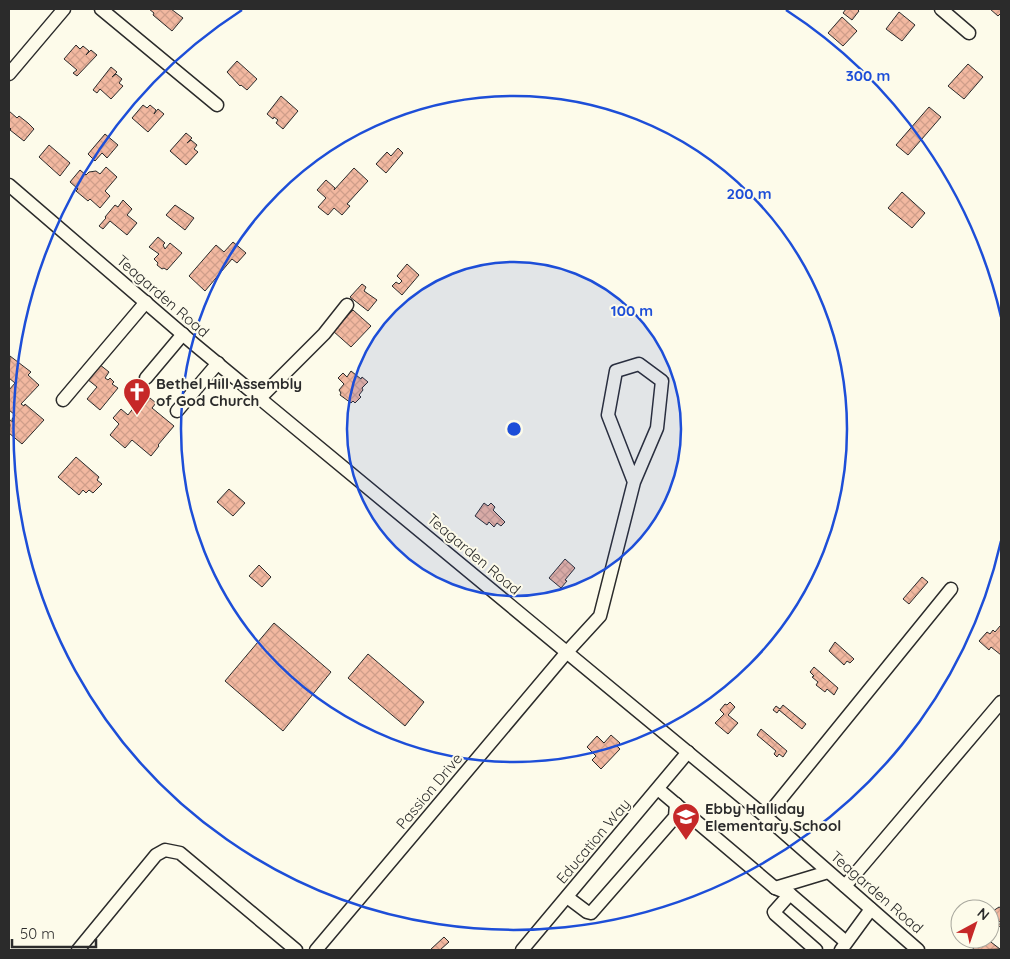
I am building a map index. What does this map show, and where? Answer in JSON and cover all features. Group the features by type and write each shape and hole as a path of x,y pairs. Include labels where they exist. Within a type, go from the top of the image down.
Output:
{"street":[{"path":"9,74 64,9"},
{"path":"101,9 217,105"},
{"path":"941,9 969,33"},
{"name":"Teagarden Road","path":"9,185 183,334 766,817 918,950"},
{"path":"63,400 146,302"},
{"path":"260,398 324,334 347,305"},
{"path":"146,378 183,334"},
{"path":"177,411 218,363"},
{"name":"Passion Drive","path":"316,950 567,652 600,616 634,482 657,428 662,381 639,364 616,371 608,415 634,482"},
{"path":"766,817 951,589"},
{"path":"845,886 1001,702"},
{"name":"Education Way","path":"522,950 688,752"},
{"path":"658,789 776,888 790,894 844,946 871,909"},
{"path":"567,896 591,913 675,817 676,804"},
{"path":"78,950 156,855 165,850 180,853 296,950"},
{"path":"776,888 828,872"},
{"path":"790,894 774,912 816,950"}],"building":[{"path":"149,9 171,9 183,18 172,31 153,15 154,13"},
{"path":"846,9 857,9 859,11 852,20 843,13"},
{"path":"990,9 1001,9 1001,13 998,16"},
{"path":"899,12 915,25 902,41 886,29"},
{"path":"842,17 857,31 843,46 828,33"},
{"path":"76,45 80,49 83,46 89,51 86,55 91,50 97,55 77,76 73,73 77,70 64,59"},
{"path":"237,61 257,79 247,90 240,86 227,72"},
{"path":"968,64 983,77 964,99 948,86"},
{"path":"111,67 117,72 112,77 116,74 122,79 119,83 123,86 111,99 100,89 97,93 93,90"},
{"path":"281,96 298,111 283,129 276,123 278,120 274,117 273,119 267,114"},
{"path":"143,105 147,108 150,105 156,110 154,114 158,109 164,114 148,132 132,118"},
{"path":"929,107 941,117 908,155 896,145"},
{"path":"9,111 17,118 19,116 34,129 24,141 10,130"},
{"path":"186,133 192,138 187,143 191,140 197,145 194,149 198,152 186,165 170,151"},
{"path":"105,134 118,145 107,158 102,153 95,161 88,154"},
{"path":"49,145 70,163 60,176 39,157"},
{"path":"398,148 403,153 386,173 376,164 387,152 391,156"},
{"path":"106,167 117,177 105,191 110,196 100,208 90,199 88,201 76,191 78,189 70,182 80,170 86,175 89,172 96,171 100,174"},
{"path":"354,168 368,181 347,204 350,206 342,215 334,208 328,215 318,207 326,198 317,190 326,180 335,188 334,190"},
{"path":"902,192 925,213 912,228 888,208"},
{"path":"123,200 132,209 127,215 137,223 127,235 110,221 103,229 99,226 115,205 118,207"},
{"path":"175,205 194,218 185,230 166,215"},
{"path":"158,237 165,243 163,245 165,249 170,243 182,253 167,270 157,265 158,263 154,259 159,254 149,247"},
{"path":"233,242 246,253 237,263 232,259 205,291 189,276 216,245 224,252"},
{"path":"407,264 419,275 402,295 392,286 396,282 399,284 402,281 397,276"},
{"path":"362,284 366,287 364,291 377,300 368,311 350,297"},
{"path":"353,310 371,326 351,347 333,331"},
{"path":"10,356 31,372 28,375 39,385 21,404 24,406 25,404 44,420 22,444 9,433 9,421 13,422 12,419 15,415 9,410 9,390 15,383 9,378"},
{"path":"99,364 109,372 105,378 108,380 110,378 114,382 112,384 118,388 100,410 87,399 97,387 87,379"},
{"path":"351,371 368,382 362,388 363,390 359,395 361,397 355,403 353,401 351,403 340,395 339,390 344,384 338,378 343,373 347,377"},
{"path":"141,398 146,402 150,398 156,403 152,408 174,426 151,456 132,440 125,448 110,435 119,424 113,418 121,409 128,415"},
{"path":"76,457 99,477 97,480 102,484 93,493 89,490 86,493 83,490 79,495 58,477"},
{"path":"229,489 245,503 233,516 217,502"},
{"path":"484,503 488,506 491,503 495,507 493,510 505,522 501,526 497,523 494,527 489,522 487,525 475,516"},
{"path":"565,559 575,568 561,588 549,578"},
{"path":"259,565 271,577 262,587 249,576"},
{"path":"922,577 928,582 909,604 903,599"},
{"path":"274,623 331,672 283,731 225,681"},
{"path":"1000,626 1001,655 991,647 989,650 979,641 987,632 990,634 993,630 995,632"},
{"path":"835,642 854,659 850,663 847,661 844,665 829,651"},
{"path":"368,654 424,702 405,726 348,678"},
{"path":"814,667 838,688 834,695 827,689 825,692 816,685 818,682 812,677 814,676 810,672"},
{"path":"730,702 735,707 728,715 738,723 728,734 715,723 724,714 720,710 725,704 727,705"},
{"path":"783,705 806,724 802,729 779,710 777,713 773,710 776,706 780,709"},
{"path":"761,729 787,751 783,757 779,754 777,757 774,754 776,751 757,735"},
{"path":"611,735 620,743 617,746 620,749 601,769 592,760 596,756 587,747 597,736 604,743"},
{"path":"444,937 449,942 440,950 430,950"}],"place":[{"name":"Bethel Hill Assembly of God Church","path":"137,416"},
{"name":"Ebby Halliday Elementary School","path":"686,841"}]}
